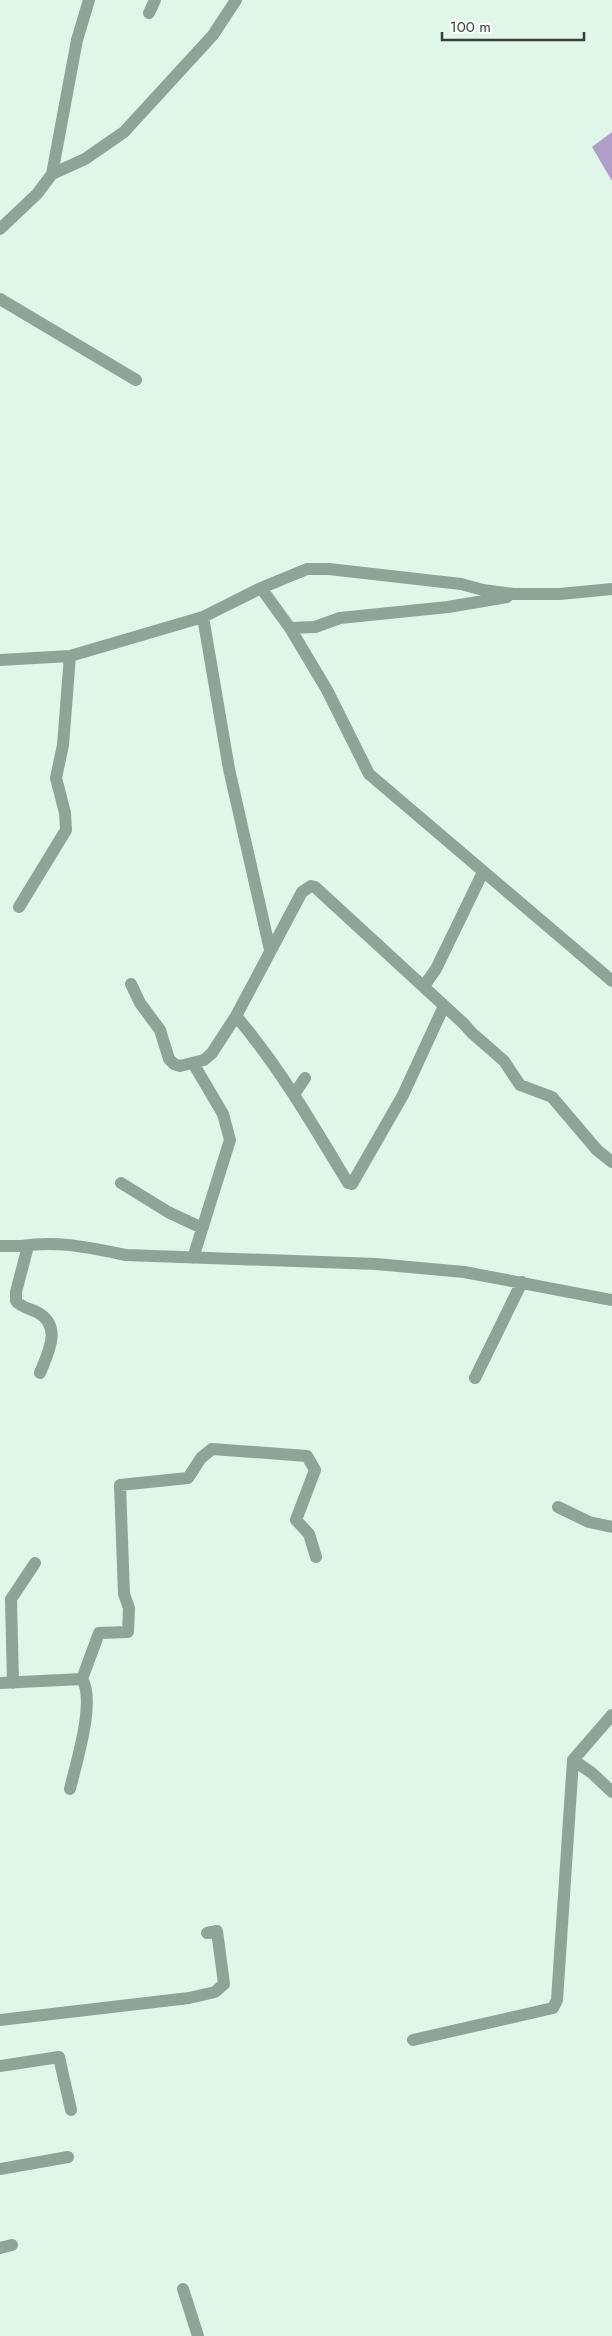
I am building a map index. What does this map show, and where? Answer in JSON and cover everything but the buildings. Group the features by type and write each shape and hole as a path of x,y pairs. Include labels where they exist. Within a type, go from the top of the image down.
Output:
{"street":[{"path":"0,229 37,194 52,174 77,40 89,0"},
{"path":"149,13 154,0"},
{"path":"52,174 85,159 124,132 213,36 236,0"},
{"path":"0,299 136,380"},
{"path":"0,660 70,656 203,617 262,588 307,569 329,569 461,584 499,592 560,594 612,589"},
{"path":"262,588 290,628 328,690 369,774 612,981"},
{"path":"290,628 315,627 340,618 448,607 532,594"},
{"path":"203,617 229,769 270,950"},
{"path":"19,907 66,830 65,813 56,778 63,745 70,656"},
{"path":"424,986 436,970 483,872"},
{"path":"130,984 140,1003 160,1030 169,1059 180,1066 204,1060 212,1053 236,1016 302,892 310,886 315,887 498,1054 520,1085 552,1097 597,1150 612,1162"},
{"path":"236,1016 265,1050 295,1093 348,1183 352,1184 403,1095 444,1006"},
{"path":"193,1063 223,1114 230,1140 193,1258"},
{"path":"295,1093 305,1078"},
{"path":"121,1183 168,1212 202,1228"},
{"path":"0,1246 22,1246 42,1243 87,1247 126,1255 376,1264 464,1272 612,1300"},
{"path":"22,1246 27,1250 27,1255 16,1292 16,1301 46,1319 53,1336 52,1344 40,1373"},
{"path":"475,1378 522,1282"},
{"path":"82,1679 99,1633 128,1632 129,1608 124,1594 120,1485 188,1478 201,1458 212,1449 307,1456 315,1470 296,1520 309,1534 316,1556"},
{"path":"558,1507 588,1522 612,1527"},
{"path":"35,1563 11,1599 6,1683 82,1679"},
{"path":"70,1789 83,1744 87,1687 82,1679"},
{"path":"413,2040 553,2008 557,2000 573,1760 612,1715"},
{"path":"573,1760 592,1773 612,1792"},
{"path":"0,2020 162,2002 215,1992 224,1984 217,1931 207,1933"},
{"path":"0,2066 59,2057 70,2110"},
{"path":"0,2169 68,2157"},
{"path":"183,2289 198,2336"}],"shaded area":[{"path":"612,132 612,181 592,147"}]}
